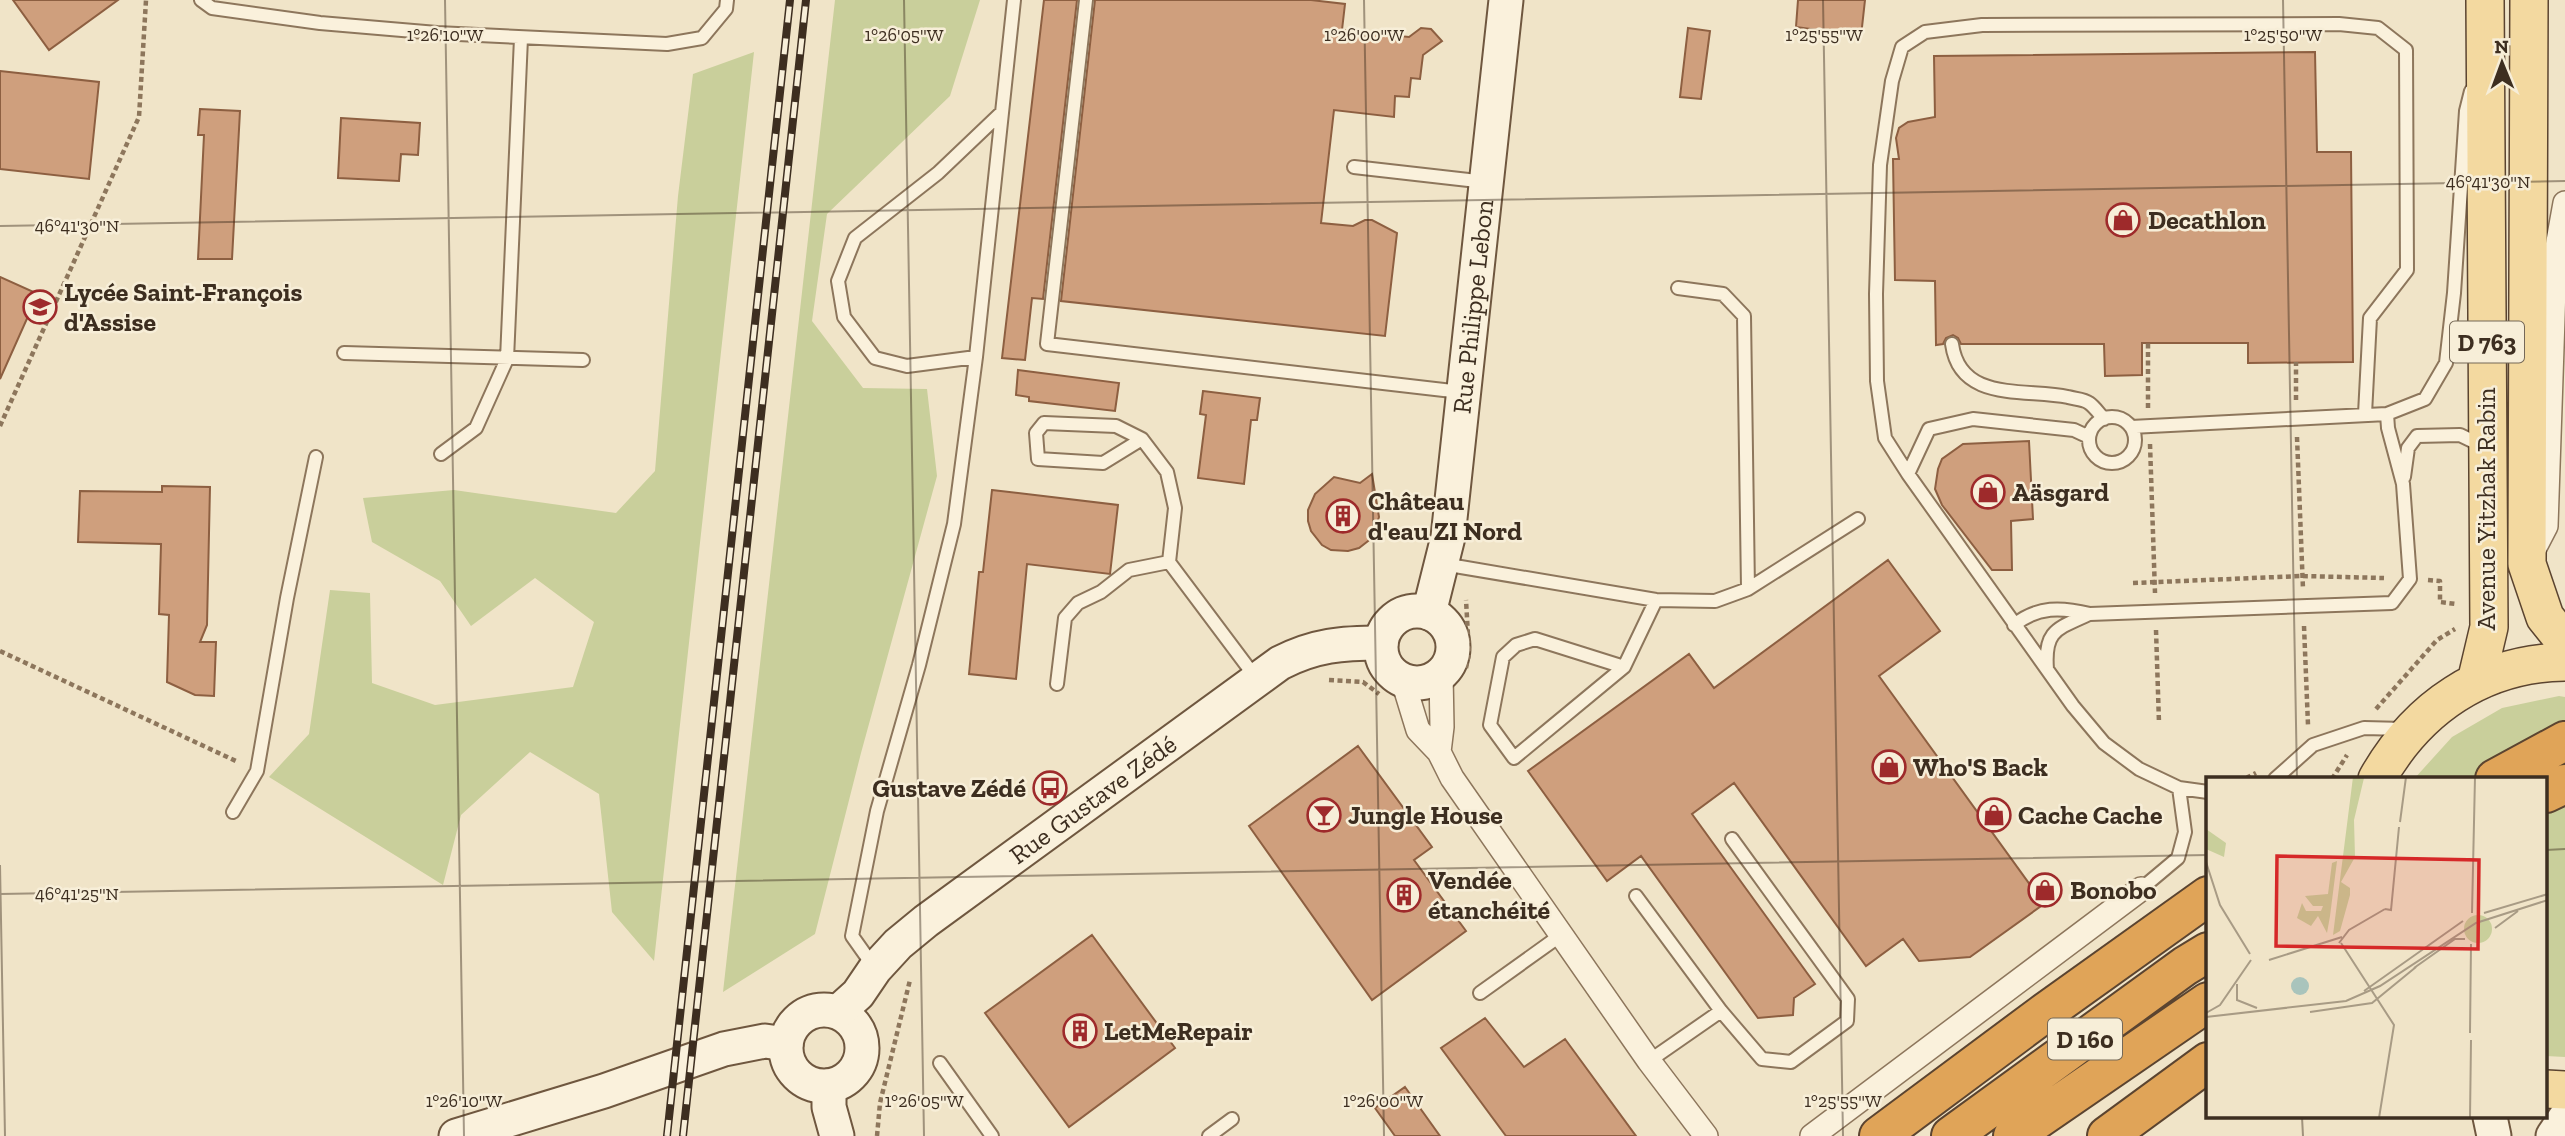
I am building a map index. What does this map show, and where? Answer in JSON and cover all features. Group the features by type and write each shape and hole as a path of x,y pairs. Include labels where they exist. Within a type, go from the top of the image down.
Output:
{"highway":[{"path":"2499,777 2565,741"},
{"path":"2548,792 2565,783"},
{"path":"1879,1136 2206,897"},
{"name":"D 160","path":"1957,1132 2206,953"},
{"name":"D 160","path":"2013,1136 2206,1003"},
{"path":"2107,1136 2206,1063"}],"main road":[{"name":"Avenue Yitzhak Rabin","path":"2476,682 2489,627 2486,0"},
{"name":"Avenue Yitzhak Rabin","path":"2529,0 2527,564 2545,617 2565,642"},
{"path":"2378,777 2390,756 2412,729 2442,702 2476,682 2511,669 2546,662 2565,662"}],"street":[{"name":"Rue Philippe Lebon","path":"1429,613 1448,537 1503,1"},
{"path":"2527,564 2546,526 2555,258 2565,204"},
{"path":"1439,752 1453,675 1448,666 1453,645 1446,625 1429,613 1416,610 1403,613 1392,620 1384,631 1381,643 1383,662 1395,676 1394,691 1418,730 1439,752 1451,778 1649,1061 1706,1136"},
{"name":"Rue Gustave Zédé","path":"838,1012 858,994 875,968 898,944 926,921 1257,680 1299,653 1322,646 1381,643"},
{"path":"1394,691 1453,675"},
{"path":"1812,1136 2141,889"},
{"path":"827,1010 838,1012 857,1028 862,1040 862,1052 851,1075 829,1086 818,1085 797,1075 790,1066 786,1044 789,1032 804,1015 827,1010"},
{"path":"456,1136 604,1091 724,1049 765,1041 786,1044"},
{"path":"829,1086 829,1107 837,1136"},
{"path":"2490,1118 2494,1136"},
{"path":"2553,1136 2565,1118"}],"lane":[{"path":"201,0 212,8 320,23 521,38 667,44 702,38 726,9 727,0"},
{"path":"875,968 852,936 877,811 919,665 954,524 976,357 1014,0"},
{"path":"1086,0 1047,344 1464,393"},
{"path":"2206,792 2179,788 2139,769 2104,743 2073,706 2014,625 1885,438 1877,381 1880,165 1892,81 1902,47 1925,32 1982,25 2339,24 2378,28 2406,50 2407,270 2370,318 2365,414"},
{"path":"2131,427 2387,414 2425,400 2446,363 2454,293 2466,111 2486,36"},
{"path":"441,454 477,428 507,359 521,38"},
{"path":"976,357 907,366 875,358 844,317 838,281 855,238 938,173 1001,113"},
{"path":"1354,167 1486,182"},
{"path":"1678,288 1723,294 1744,316 1748,589"},
{"path":"2546,526 2562,338 2565,331"},
{"path":"1952,344 1959,368 1975,383 2008,391 2054,394 2088,401 2104,419"},
{"path":"344,353 583,360"},
{"path":"2014,625 2025,616 2040,610 2064,608 2090,614 2392,603 2410,579 2403,485 2388,428 2387,414"},
{"path":"2119,418 2131,427 2134,447 2126,459 2112,464 2092,452 2089,437 2097,423 2104,419 2119,418"},
{"path":"1908,474 1929,429 1973,419 2074,430 2089,437"},
{"path":"1142,439 1103,463 1038,459 1037,433 1044,423 1116,426 1142,439 1167,472 1175,508 1169,562 1257,680"},
{"path":"2403,485 2408,448 2417,436 2460,435 2487,448"},
{"path":"233,812 257,771 286,598 316,457"},
{"path":"1443,564 1656,600 1716,601 1748,589 1858,519"},
{"path":"1057,684 1065,618 1077,603 1120,580 1129,570 1169,562"},
{"path":"1624,667 1535,639 1516,645 1503,657 1490,724 1514,758 1624,667 1656,600"},
{"path":"2047,670 2045,649 2055,630 2090,614"},
{"path":"2277,777 2313,745 2364,728 2412,729"},
{"path":"2141,889 2178,858 2185,832 2179,788"},
{"path":"1636,896 1721,1011 1762,1059 1791,1062 1847,1021 1847,999 1732,839"},
{"path":"1480,993 1561,935"},
{"path":"1649,1061 1721,1011"},
{"path":"940,1063 992,1136"},
{"path":"1209,1136 1232,1119"}],"path":[{"path":"0,426 139,117 146,0"},
{"path":"2148,343 2159,723"},
{"path":"1443,564 1466,599 1469,653 1453,675"},
{"path":"2364,728 2379,705 2437,640 2489,608"},
{"path":"0,651 257,771"},
{"path":"1326,680 1363,682 1377,691 1394,691"},
{"path":"877,1136 880,1102 907,985 912,974"}],"green space":[{"path":"835,0 980,0 950,96 827,214 812,321 863,388 927,389 937,476 861,753 815,934 723,992"},
{"path":"754,52 654,961 612,912 599,794 530,752 461,815 443,885 269,777 309,734 330,590 370,593 372,683 435,705 573,687 594,622 535,578 471,626 440,581 372,542 363,498 454,490 616,513 655,471 678,196 693,74"},
{"path":"2565,697 2565,1057 2548,1056 2548,777 2416,777 2452,737 2502,708"}],"building":[{"path":"13,0 118,0 49,50"},
{"path":"1044,0 1077,0 1043,299 1032,298 1025,360 1002,358"},
{"path":"1095,0 1311,0 1345,4 1342,30 1409,37 1421,28 1431,29 1442,41 1423,55 1420,79 1411,78 1409,97 1395,96 1394,117 1334,110 1321,223 1353,226 1365,220 1372,220 1397,233 1385,336 1061,301"},
{"path":"1798,0 1865,0 1861,36 1796,27"},
{"path":"1688,28 1710,31 1701,99 1680,97"},
{"name":"Decathlon","path":"2315,52 2317,152 2351,152 2353,362 2248,363 2248,343 2142,343 2142,375 2105,376 2104,344 1961,344 1953,335 1946,338 1943,344 1936,345 1935,281 1895,280 1893,159 1899,159 1896,138 1899,128 1908,122 1935,117 1934,56"},
{"path":"0,71 99,82 89,179 0,169"},
{"path":"200,109 240,111 232,259 198,259 204,135 198,135"},
{"path":"341,118 420,123 418,155 401,154 399,181 338,178"},
{"path":"0,277 38,294 0,379"},
{"path":"1018,370 1119,383 1115,411 1029,401 1029,397 1016,395"},
{"path":"1203,391 1260,398 1257,420 1251,420 1244,484 1198,478 1206,415 1200,414"},
{"path":"2029,441 2033,519 2011,521 2012,570 1992,570 1942,505 1935,489 1938,469 1942,459 1963,444"},
{"name":"Château d'eau ZI Nord","path":"1372,474 1379,517 1372,538 1359,548 1348,551 1331,550 1322,545 1311,531 1308,521 1308,510 1315,494 1334,477 1360,483"},
{"path":"162,486 210,487 207,625 200,642 216,642 214,696 195,695 167,682 169,615 159,614 161,544 78,542 80,491 162,492"},
{"path":"992,490 1118,505 1110,574 1027,564 1016,679 969,674 979,572 983,572"},
{"path":"1888,560 1940,631 1879,676 2044,904 1970,957 1919,961 1903,939 1866,966 1734,783 1692,814 1815,984 1794,998 1793,1015 1758,1018 1641,856 1607,881 1528,771 1689,654 1714,688"},
{"path":"1358,746 1432,847 1414,860 1466,931 1372,1000 1249,826"},
{"name":"LetMeRepair","path":"1092,935 1175,1048 1069,1127 985,1013"},
{"path":"1485,1018 1524,1067 1565,1039 1636,1136 1506,1136 1441,1048"},
{"path":"1405,1087 1440,1136 1395,1136 1375,1108"}],"railway":[{"path":"667,1136 790,0"},
{"path":"683,1136 806,0"}],"place":[{"name":"Decathlon","path":"2123,220"},
{"name":"Lycée Saint-François d'Assise","path":"40,307"},
{"name":"Aäsgard","path":"1988,492"},
{"name":"Château d'eau ZI Nord","path":"1343,516"},
{"name":"Who'S Back","path":"1889,767"},
{"name":"Gustave Zédé","path":"1050,788"},
{"name":"Jungle House","path":"1324,815"},
{"name":"Cache Cache","path":"1994,815"},
{"name":"Bonobo","path":"2045,890"},
{"name":"Vendée étanchéité","path":"1404,895"},
{"name":"LetMeRepair","path":"1080,1031"}]}
